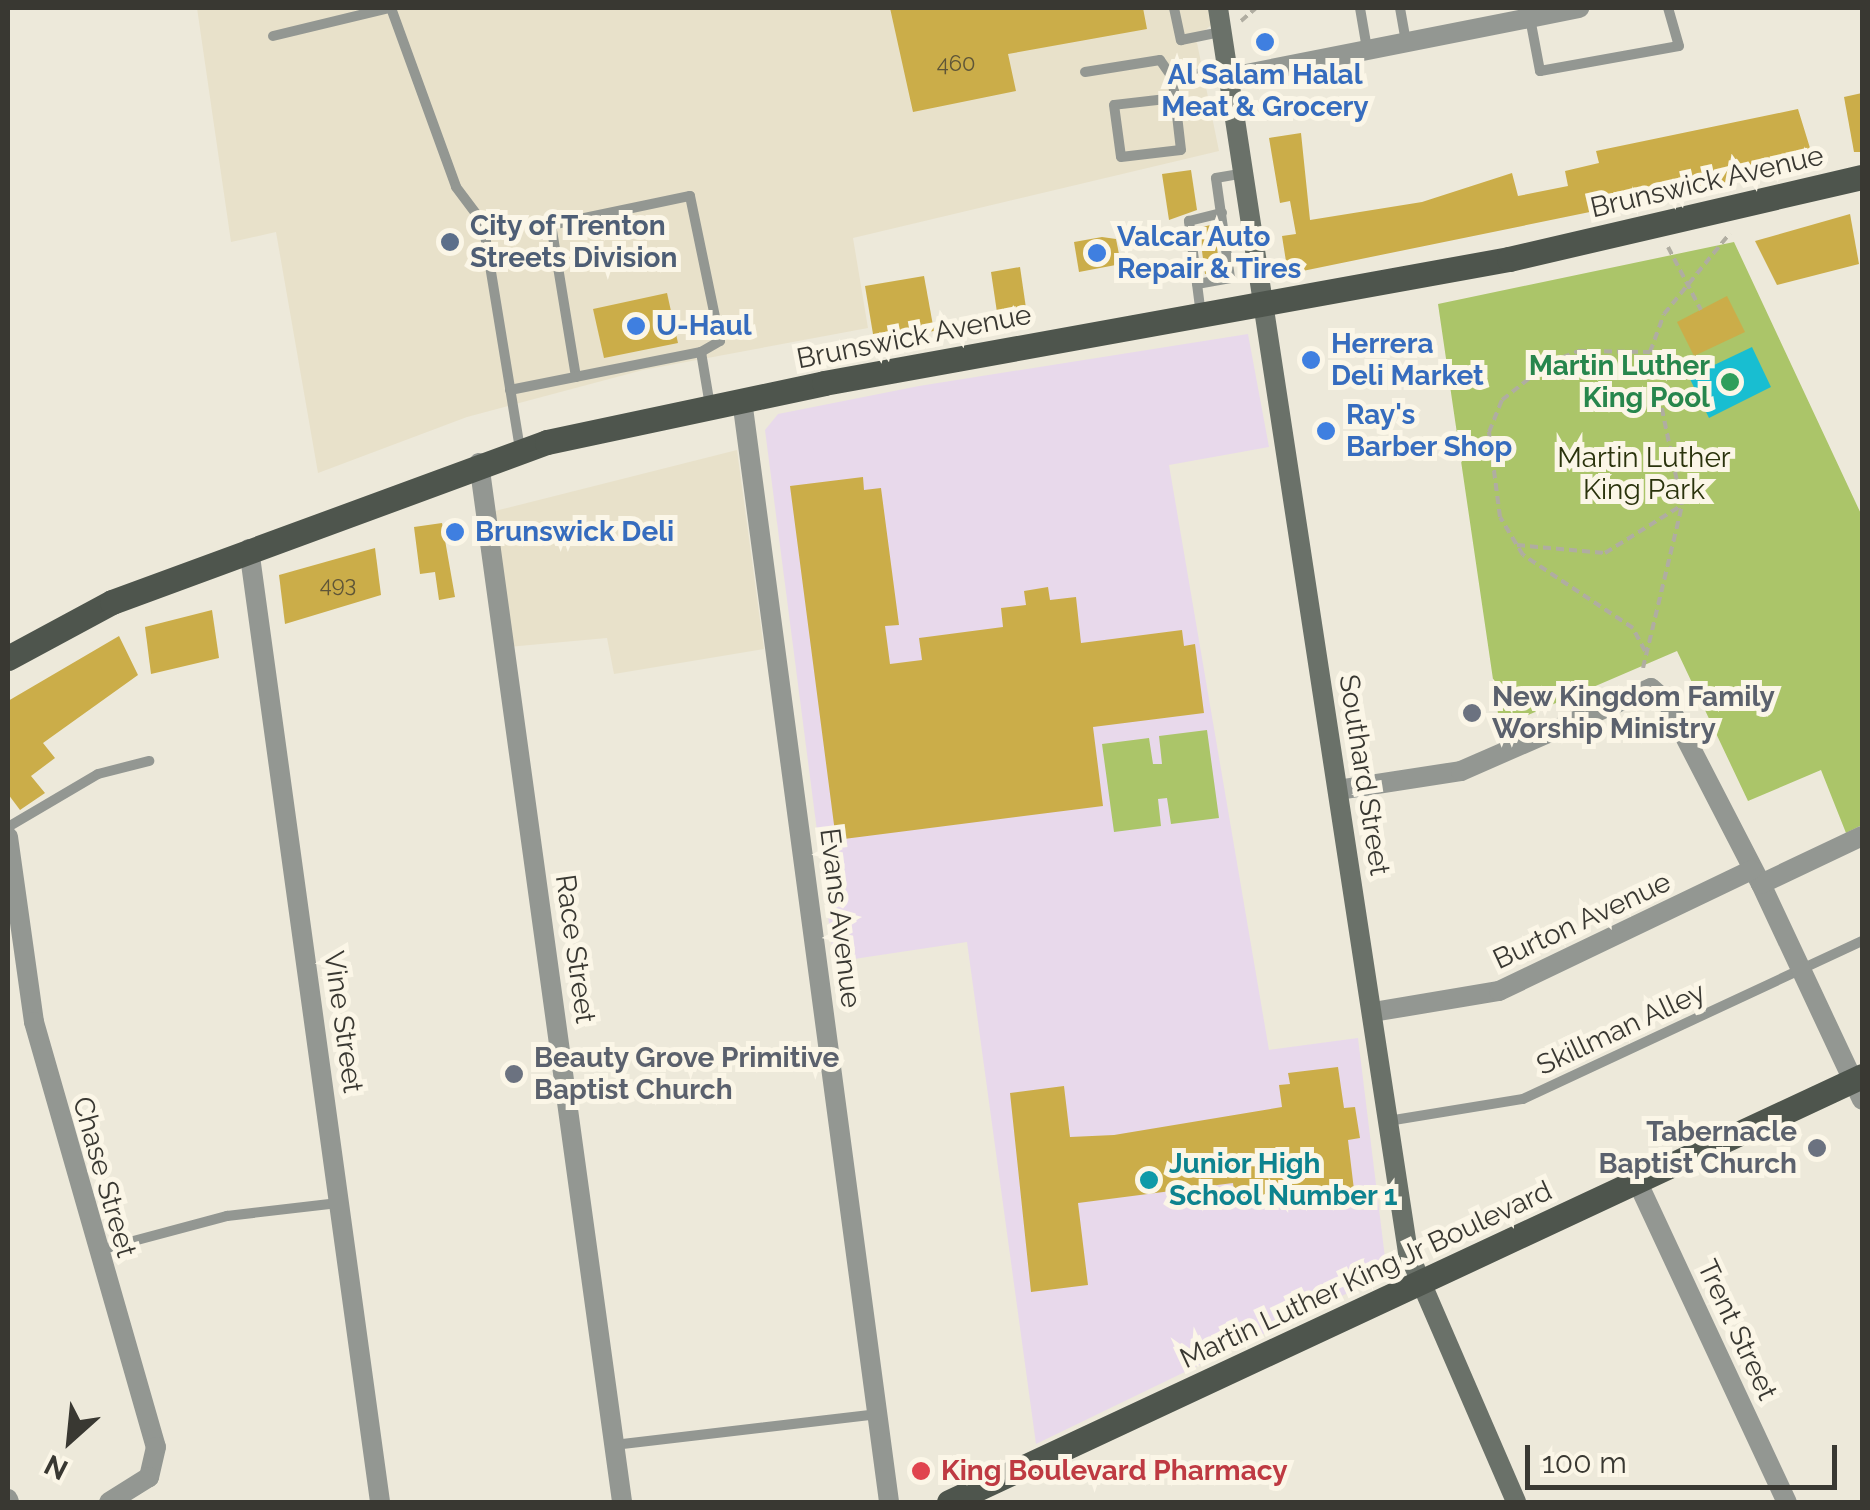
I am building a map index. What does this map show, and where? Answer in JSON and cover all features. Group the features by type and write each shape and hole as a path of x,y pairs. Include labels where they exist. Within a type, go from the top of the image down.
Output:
{"main road":[{"name":"Southard Street","path":"1218,8 1388,1121 1418,1284 1516,1502"},
{"name":"Brunswick Avenue","path":"8,658 112,602 520,450 710,406 1264,304 1861,182"},
{"name":"Martin Luther King Jr Boulevard","path":"949,1502 990,1494 1418,1284 1637,1182 1860,1085"}],"street":[{"path":"1230,74 1579,8"},
{"name":"Evans Avenue","path":"742,400 889,1502"},
{"name":"Race Street","path":"478,463 622,1502"},
{"name":"Vine Street","path":"249,549 380,1502"},
{"path":"1338,790 1461,771 1647,688 1666,702 1860,1085"},
{"name":"Burton Avenue","path":"1372,1012 1499,991 1756,877 1862,836"},
{"name":"Chase Street","path":"8,838 34,1022 96,1251 158,1458 149,1477 108,1502"},
{"name":"Trent Street","path":"1637,1182 1787,1502"}],"lane":[{"path":"273,36 390,8 456,187 484,223 520,450"},
{"path":"1174,8 1180,40 1223,34"},
{"path":"1360,8 1367,50"},
{"path":"1400,8 1406,42"},
{"path":"1530,18 1540,71 1679,46 1668,8"},
{"path":"1086,72 1160,60 1172,77 1175,98 1182,150 1121,157 1114,105 1175,98"},
{"path":"1172,77 1230,74"},
{"path":"1197,284 1230,278 1233,270 1216,178 1245,173"},
{"path":"510,390 576,377 701,352 720,341 690,196 550,225 576,377"},
{"path":"1201,315 1189,220 1222,213"},
{"path":"701,352 710,406"},
{"path":"8,827 98,774 148,761"},
{"name":"Skillman Alley","path":"1388,1121 1523,1099 1862,941"},
{"path":"96,1251 227,1216 339,1203"},
{"path":"614,1445 876,1414"}],"path":[{"path":"1647,688 1644,651 1682,505 1650,352 1664,314 1730,234 1729,208"},
{"path":"1661,224 1701,310"},
{"path":"1644,651 1633,628 1517,544 1500,517 1488,463 1488,432 1502,400 1578,351 1650,352"},
{"path":"1517,544 1605,552 1682,505"}],"shaded area":[{"path":"197,8 1231,8 1196,38 1219,151 853,238 868,328 643,370 467,417 318,473 276,232 231,242"},
{"path":"1248,334 1269,447 1169,465 1269,1050 1358,1038 1387,1274 1036,1444 967,942 834,962 765,430 778,414 919,386"},
{"path":"737,450 764,649 614,674 607,638 498,648 479,515"}],"green space":[{"name":"Martin Luther King Park","path":"1734,242 1862,516 1862,825 1846,833 1821,770 1748,801 1677,651 1500,727 1438,304"},
{"path":"1207,730 1219,818 1171,824 1167,798 1158,799 1161,826 1114,832 1102,744 1149,738 1153,764 1162,764 1159,736"}],"water":[{"name":"Martin Luther King Pool","path":"1752,347 1771,387 1709,418 1689,377"}],"building":[{"path":"890,8 1143,8 1147,29 1008,54 1016,91 913,112"},
{"path":"1862,93 1862,152 1854,152 1844,97"},
{"path":"1798,109 1814,161 1780,173 1288,274 1282,236 1296,234 1290,201 1280,203 1269,138 1301,133 1310,220 1422,202 1512,173 1518,196 1568,186 1565,171 1599,163 1596,151"},
{"path":"1191,170 1197,210 1169,220 1162,174"},
{"path":"1850,214 1859,264 1777,285 1755,241"},
{"path":"1214,224 1220,271 1205,274 1199,228"},
{"name":"Valcar Auto Repair & Tires","path":"1116,239 1121,264 1079,272 1074,242"},
{"path":"1020,267 1027,315 998,319 991,272"},
{"path":"924,276 934,331 874,340 865,286"},
{"name":"U-Haul","path":"667,293 678,343 604,358 593,309"},
{"path":"1727,296 1745,332 1694,356 1677,322"},
{"path":"863,477 864,490 881,488 899,625 885,626 890,664 922,660 919,638 1003,627 1001,608 1026,605 1024,591 1048,587 1050,600 1076,597 1081,643 1182,630 1184,646 1195,644 1204,713 1093,727 1103,806 836,840 790,486"},
{"path":"442,523 455,597 439,600 435,572 420,574 414,527"},
{"path":"375,548 381,595 285,624 279,575"},
{"path":"212,610 219,658 151,674 145,627"},
{"path":"119,636 138,675 43,743 55,758 31,776 45,793 20,810 8,794 8,701"},
{"name":"Junior High School Number 1","path":"1338,1067 1344,1108 1355,1107 1360,1138 1348,1140 1355,1198 1322,1210 1304,1198 1236,1207 1233,1183 1078,1203 1088,1285 1031,1292 1010,1093 1064,1086 1070,1137 1114,1135 1282,1107 1279,1085 1290,1084 1288,1073"}],"place":[{"name":"Al Salam Halal Meat & Grocery","path":"1265,42"},
{"name":"City of Trenton Streets Division","path":"450,242"},
{"name":"Valcar Auto Repair & Tires","path":"1097,253"},
{"name":"U-Haul","path":"636,326"},
{"name":"Herrera Deli Market","path":"1311,360"},
{"name":"Martin Luther King Pool","path":"1730,382"},
{"name":"Ray's Barber Shop","path":"1326,431"},
{"name":"Brunswick Deli","path":"455,532"},
{"name":"New Kingdom Family Worship Ministry","path":"1472,713"},
{"name":"Beauty Grove Primitive Baptist Church","path":"514,1074"},
{"name":"Tabernacle Baptist Church","path":"1817,1148"},
{"name":"Junior High School Number 1","path":"1149,1180"},
{"name":"King Boulevard Pharmacy","path":"921,1471"}]}
